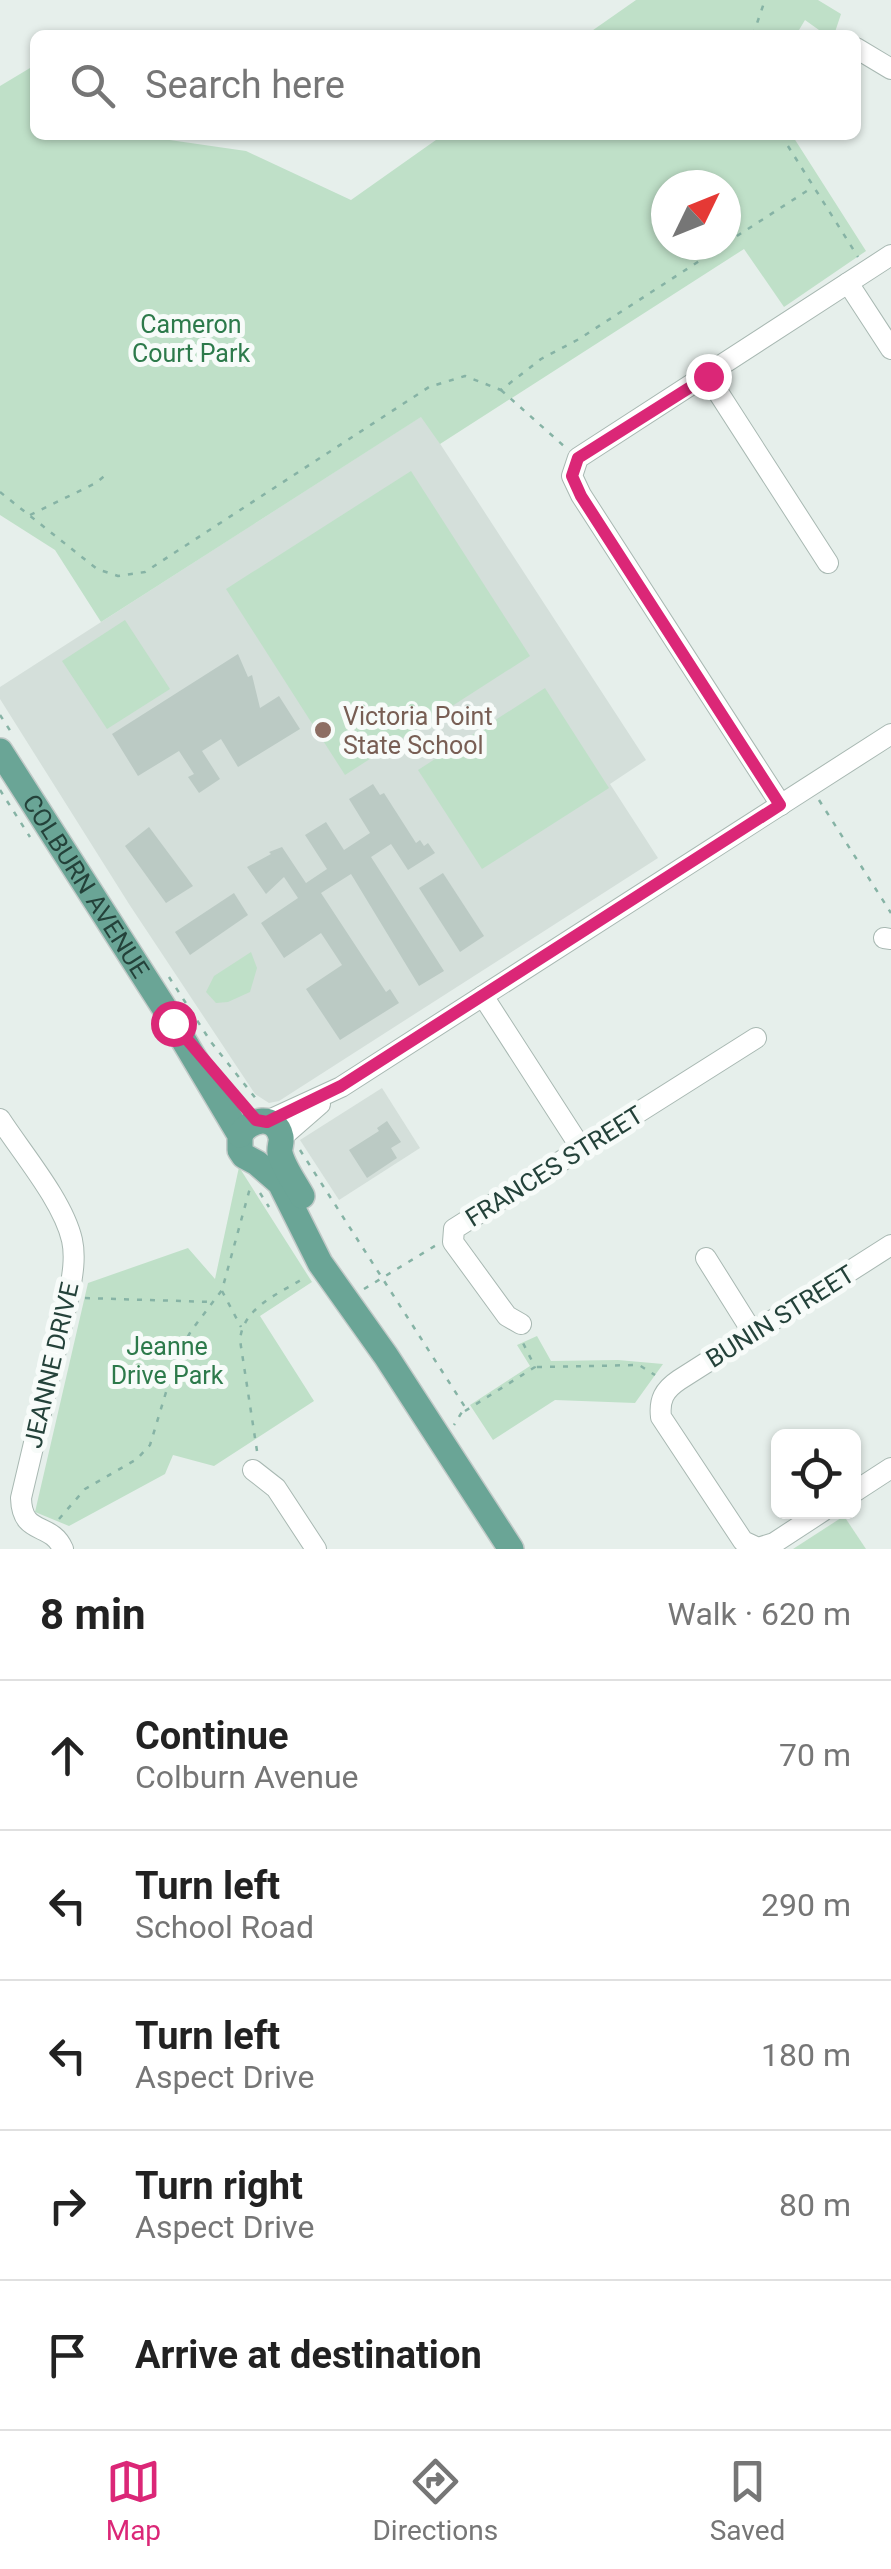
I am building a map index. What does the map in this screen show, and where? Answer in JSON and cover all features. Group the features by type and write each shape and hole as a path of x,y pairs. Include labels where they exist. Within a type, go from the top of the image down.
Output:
{"main road":[{"name":"COLBURN AVENUE","path":"10,748 173,1023 268,1135 386,1356"},
{"name":"COLBURN AVENUE","path":"268,1135 280,1184 320,1264 444,1431 511,1549"}],"street":[{"path":"861,51 891,69"},
{"path":"780,805 581,496 572,476 578,458 891,255"},
{"path":"848,283 891,349"},
{"path":"708,376 828,563"},
{"path":"268,1135 891,734"},
{"path":"484,996 581,1148"},
{"name":"FRANCES STREET","path":"522,1324 507,1316 453,1242 454,1229 756,1038"},
{"name":"JEANNE DRIVE","path":"0,1119 60,1212 72,1241 69,1295 21,1498 21,1512"},
{"name":"BUNIN STREET","path":"668,1387 891,1246"},
{"path":"706,1258 754,1333"},
{"path":"668,1387 660,1404 661,1418 743,1541 758,1548 774,1543 813,1519"},
{"path":"861,1487 891,1468"},
{"path":"253,1470 276,1488 316,1549"},
{"path":"0,1521 21,1512 34,1527 57,1541"}],"path":[{"path":"755,30 765,0"},
{"path":"784,140 867,270"},
{"path":"741,234 814,186"},
{"path":"502,390 541,360 701,260"},
{"path":"0,492 98,568 118,576 144,572 429,387 465,376 502,390 578,458"},
{"path":"29,516 96,483 108,473"},
{"path":"0,715 10,748"},
{"path":"810,786 891,913"},
{"path":"165,970 268,1135 383,1278 465,1407 444,1431"},
{"path":"57,1541 63,1512 85,1489 136,1460 150,1445 177,1356 222,1290 250,1188 255,1185 261,1196 280,1184"},
{"path":"355,1296 454,1229"},
{"path":"241,1327 253,1311 320,1264"},
{"path":"222,1290 241,1327 252,1433 258,1449 253,1470"},
{"path":"69,1295 94,1300 212,1302"},
{"path":"522,1324 521,1339 535,1367"},
{"path":"444,1431 462,1413 546,1364 639,1365 668,1387"}],"shaded area":[{"name":"Victoria Point State School","path":"422,416 646,760 610,784 658,858 279,1101 269,1103 255,1094 129,904 0,699 0,687"},
{"path":"382,1088 420,1148 339,1200 300,1140"}],"green space":[{"path":"636,0 818,0 841,14 836,30 819,30 805,20 799,30 593,30"},
{"name":"Cameron Court Park","path":"30,68 30,140 170,140 246,151 351,200 436,140 795,140 866,251 784,307 744,249 741,251 741,170 651,170 651,260 727,260 440,444 421,417 101,622 55,550 0,515 0,86"},
{"path":"411,471 530,656 345,775 226,589"},
{"path":"125,620 170,689 107,729 62,661"},
{"path":"545,688 609,788 482,869 418,770"},
{"path":"251,952 257,968 250,992 216,1003 206,992 214,976"},
{"name":"Jeanne Drive Park","path":"239,1167 312,1282 260,1316 314,1401 214,1466 173,1455 165,1474 69,1526 35,1512 88,1283 188,1248 215,1279"},
{"path":"537,1336 551,1361 663,1364 635,1403 555,1400 493,1440 470,1405 530,1366 517,1345"},
{"path":"839,1519 846,1519 866,1549 793,1549"}],"building":[{"path":"238,654 248,677 252,675 260,708 279,696 300,729 238,767 221,739 202,751 220,779 199,793 188,777 194,774 179,751 138,776 112,734"},
{"path":"373,784 380,795 384,793 416,843 428,843 435,853 408,870 391,844 371,857 444,971 419,986 351,874 321,893 386,992 390,989 399,1003 340,1040 306,989 342,965 321,933 284,958 261,923 298,898 284,877 266,894 247,867 282,847 306,883 327,869 305,835 326,822 344,850 370,833 349,799"},
{"path":"149,827 193,886 166,903 125,846"},
{"path":"443,873 484,936 460,952 419,888"},
{"path":"234,893 248,915 190,955 175,932"},
{"path":"387,1121 401,1142 391,1148 397,1158 367,1178 349,1150 379,1131 377,1128"}],"place":[{"name":"Victoria Point State School","path":"323,730"}],"route":[{"path":"173,1023 256,1120 267,1122 341,1086 780,805 581,496 572,476 578,458 708,376"}]}
